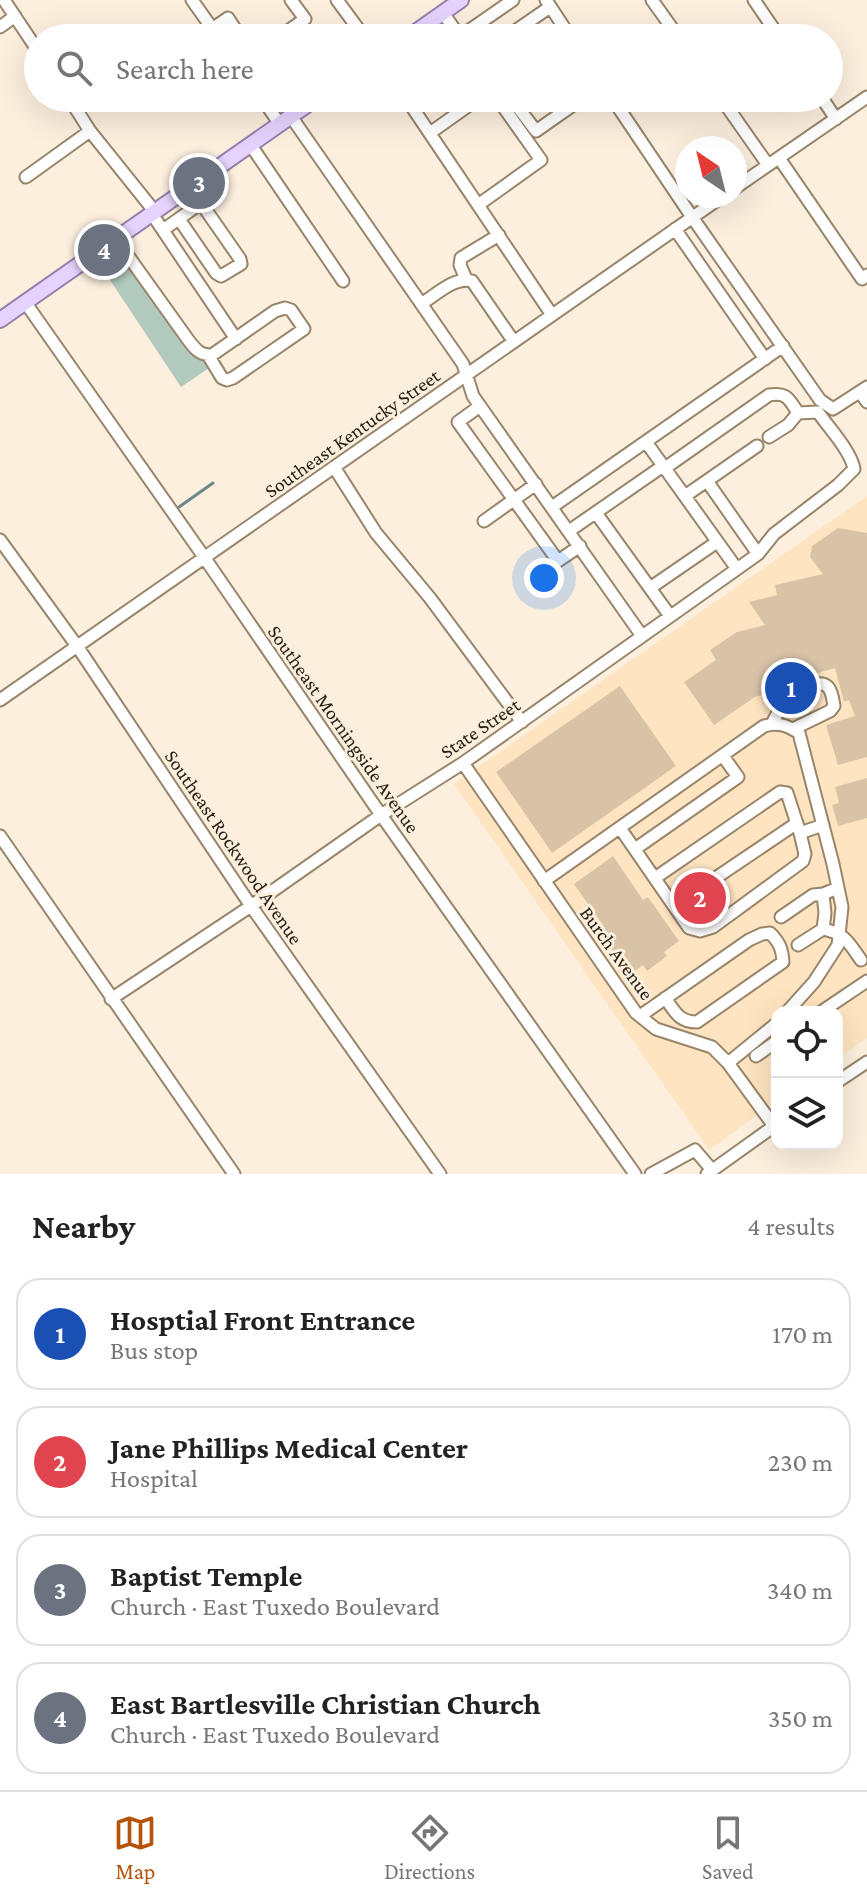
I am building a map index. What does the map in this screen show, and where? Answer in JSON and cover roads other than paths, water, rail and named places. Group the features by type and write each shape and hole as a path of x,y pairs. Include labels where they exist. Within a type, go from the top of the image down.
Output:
{"main road":[{"path":"425,24 449,5"},
{"path":"0,320 296,112"}],"street":[{"path":"4,0 24,30"},
{"path":"192,0 209,24"},
{"path":"291,0 305,19 298,24"},
{"path":"479,24 513,0"},
{"path":"652,0 669,24"},
{"path":"754,0 770,24"},
{"path":"339,1 352,24"},
{"path":"521,24 547,2 562,24"},
{"path":"449,5 456,24"},
{"path":"0,27 15,16"},
{"path":"747,180 866,100"},
{"path":"78,112 153,213 236,339"},
{"path":"278,112 463,364 473,396 642,636"},
{"path":"416,112 552,315"},
{"path":"430,133 459,112"},
{"path":"478,205 541,160 507,112"},
{"path":"522,112 536,131 563,112"},
{"path":"621,112 820,400 833,409 865,394"},
{"path":"731,112 768,165"},
{"path":"831,112 836,119"},
{"path":"26,177 90,131"},
{"path":"250,144 343,281"},
{"path":"779,158 862,279 867,275"},
{"path":"179,219 216,273 221,276 241,264 191,187"},
{"path":"163,230 201,203"},
{"name":"Southeast Kentucky Street","path":"0,700 705,208"},
{"path":"675,229 765,359"},
{"path":"466,279 460,265 461,258 499,235"},
{"path":"116,239 195,349 203,355 208,355 212,355 275,311 285,308 291,310 304,329 227,380 222,378 208,355"},
{"path":"421,304 456,282 472,281 514,342"},
{"name":"Southeast Morningside Avenue","path":"25,302 635,1174"},
{"path":"552,507 783,346"},
{"path":"569,531 769,395 786,395 798,413 788,425 769,437"},
{"path":"480,406 458,422 558,561 580,546"},
{"name":"State Street","path":"111,999 381,815 463,763 758,554 774,534 854,469 849,455 818,412 798,413"},
{"path":"646,442 737,569"},
{"path":"685,496 757,446"},
{"path":"334,467 376,533 430,598 522,722"},
{"path":"707,481 758,554"},
{"path":"484,521 536,484"},
{"path":"596,513 670,616"},
{"name":"Southeast Rockwood Avenue","path":"0,540 77,646 251,906 440,1174"},
{"path":"650,588 717,542"},
{"path":"772,724 785,702 795,694 814,684 827,686 834,706 830,711 793,729"},
{"path":"544,881 764,726 772,724 793,729 799,733 842,907 838,945 814,982 792,1006"},
{"path":"635,849 738,777 723,756"},
{"name":"Burch Avenue","path":"463,763 640,1016 656,1029 712,1047 771,1119"},
{"path":"620,828 689,928 700,931 713,927 803,861 805,854 799,828 787,793 780,792 657,881"},
{"path":"674,906 799,828 823,825"},
{"path":"0,836 234,1174"},
{"path":"0,861 11,853"},
{"path":"781,917 813,895 838,888"},
{"path":"823,894 823,929"},
{"path":"798,945 823,929 839,933 861,960"},
{"path":"640,1016 665,998 749,940 770,933 782,948 783,962 697,1022 681,1019 665,998"},
{"path":"830,1006 867,981"},
{"path":"728,1063 771,1028"},
{"path":"756,1056 771,1045"},
{"path":"843,1078 867,1062"},
{"path":"651,1174 695,1150 709,1172 771,1129"}],"waterway":[{"path":"179,507 213,483"}],"place":[{"name":"Baptist Temple","path":"199,183"},
{"name":"East Bartlesville Christian Church","path":"104,250"},
{"name":"Hosptial Front Entrance","path":"791,688"},
{"name":"Jane Phillips Medical Center","path":"700,898"}]}
